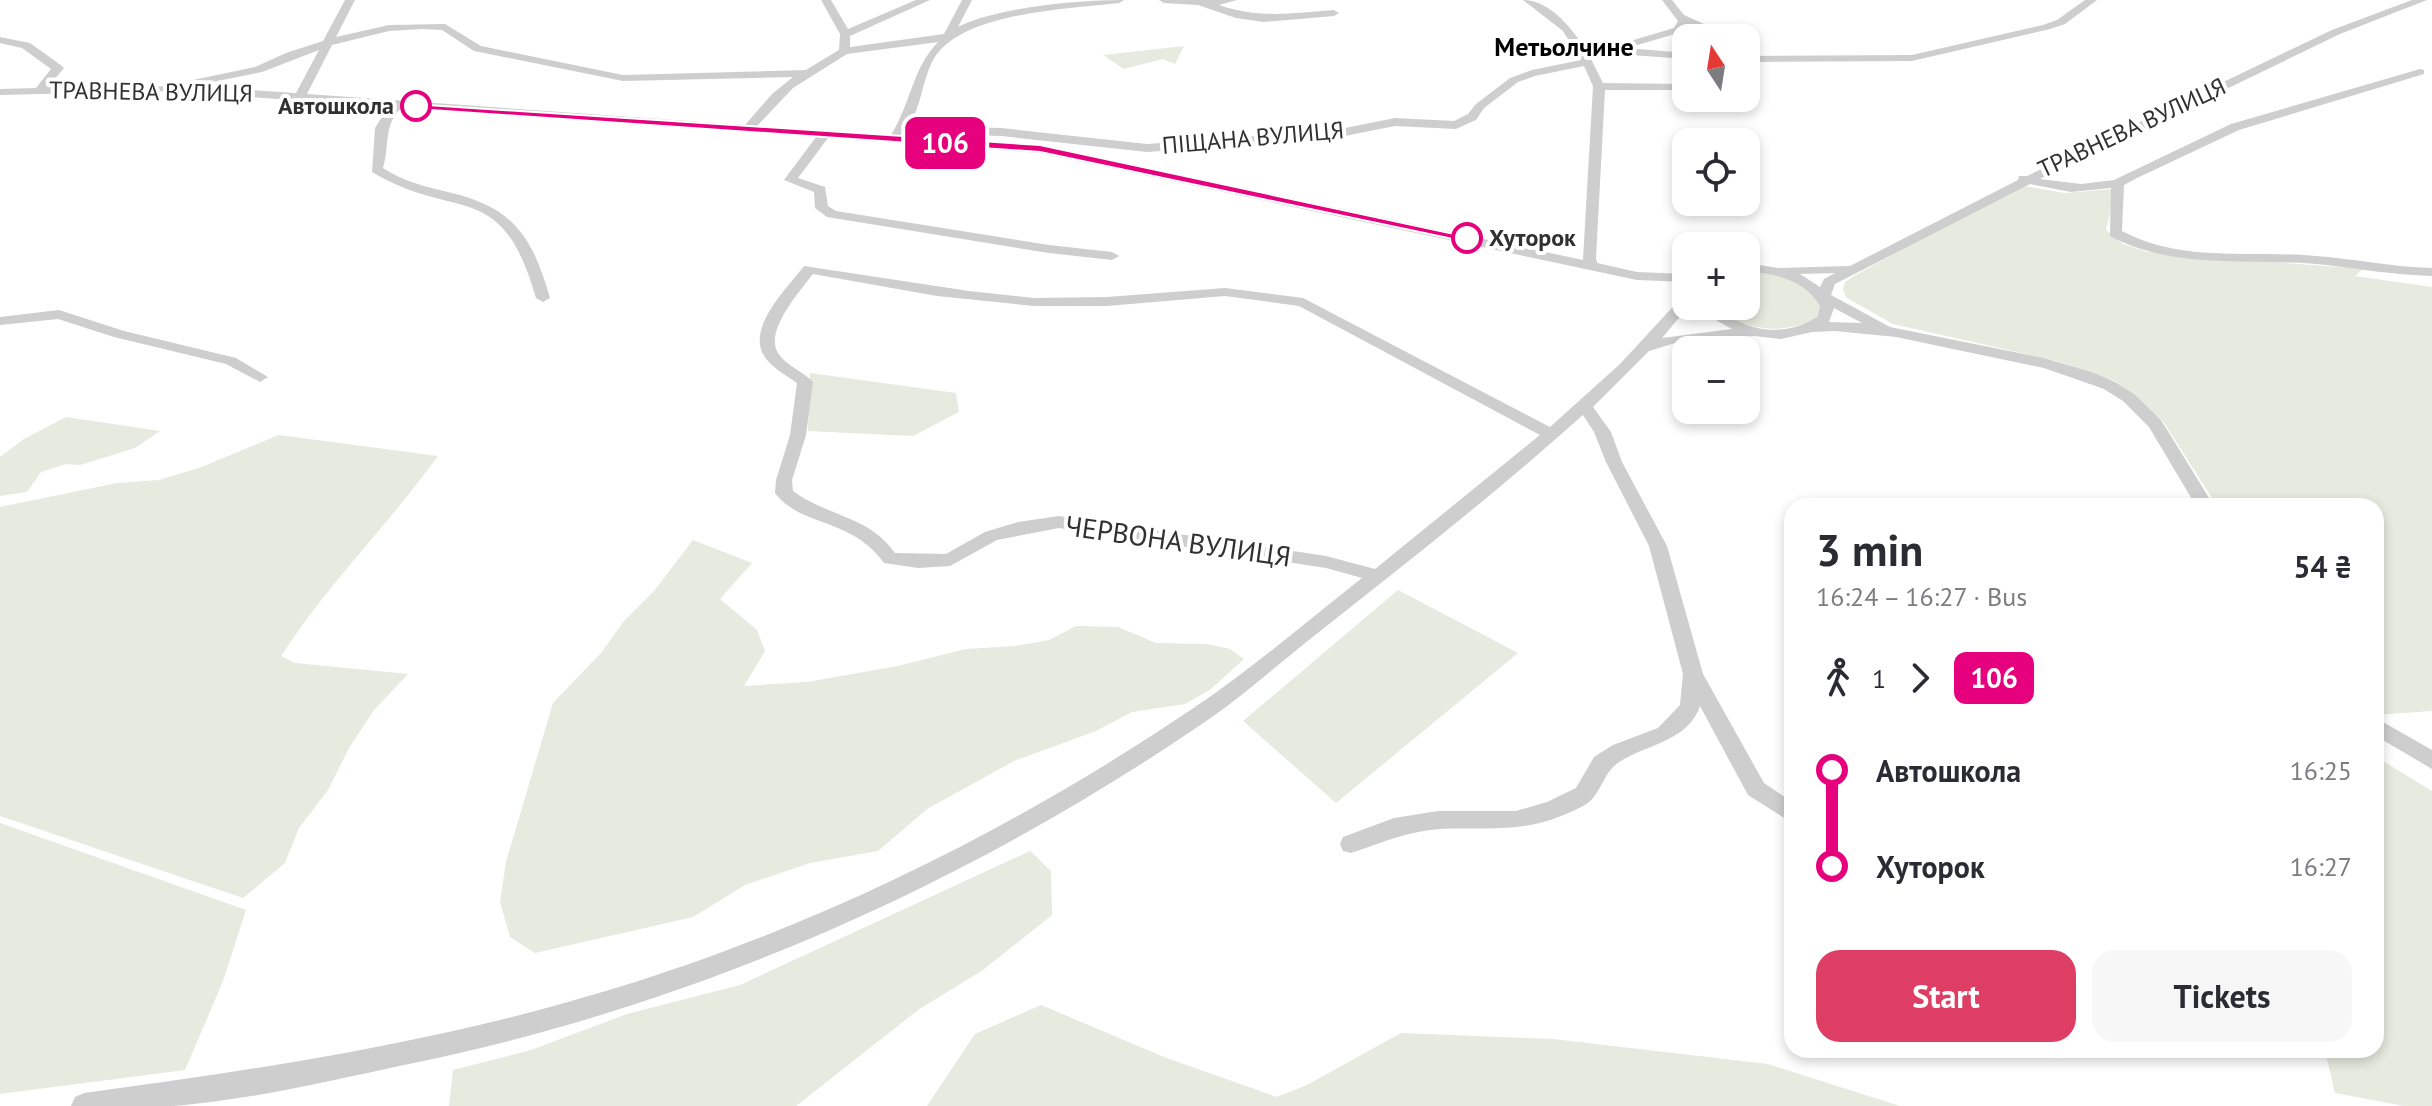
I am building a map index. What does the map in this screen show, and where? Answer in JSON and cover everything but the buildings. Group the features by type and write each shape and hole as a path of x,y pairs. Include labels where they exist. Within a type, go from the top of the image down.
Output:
{"street":[{"path":"300,97 350,0"},
{"path":"826,0 845,34 844,51"},
{"path":"845,34 925,0"},
{"path":"897,134 910,114 927,60 948,37 967,0"},
{"path":"748,129 770,102 807,73 832,63 844,51 948,37 1004,16 1069,4 1119,0"},
{"path":"1164,0 1232,0"},
{"path":"1528,0 1567,29 1599,86 1591,266"},
{"path":"1667,0 1683,21 1678,30 1638,39 1617,48 1617,51 1672,55"},
{"path":"1760,59 1882,60 1939,54 2061,22 2092,0"},
{"name":"ТРАВНЕВА ВУЛИЦЯ","path":"1849,269 2024,179 2397,3 2422,0"},
{"path":"1199,2 1240,16 1264,19 1334,13"},
{"path":"1680,17 1697,24"},
{"path":"168,88 258,70 290,55 389,28 445,27 478,49 623,78 807,73"},
{"path":"0,40 16,40 40,52 46,61 58,68 40,90"},
{"path":"1760,50 1781,59"},
{"name":"ПІЩАНА ВУЛИЦЯ","path":"897,134 975,130 1147,148 1330,135 1395,122 1456,125 1472,117 1480,106 1514,80 1617,51"},
{"path":"2024,179 2064,190 2091,189 2118,183 2235,127 2420,72"},
{"path":"1599,86 1672,87"},
{"name":"ТРАВНЕВА ВУЛИЦЯ","path":"0,92 168,88 824,135 897,134 1040,149 1637,276"},
{"path":"397,105 384,116 379,126 383,150 376,169 391,179 466,200 502,218 518,236 534,266 543,298"},
{"path":"824,135 790,180 820,190 822,208 832,214 1049,249 1112,256"},
{"path":"2118,183 2115,233 2145,249 2432,272"},
{"name":"ЧЕРВОНА ВУЛИЦЯ","path":"1378,576 1326,562 1059,522 991,536 950,560 918,562 890,559 869,531 796,504 784,493 784,480 798,435 805,382 771,356 765,342 771,323 809,269 971,298 1110,303 1224,292 1303,302 1550,434"},
{"path":"1760,269 1849,269"},
{"path":"1814,328 1827,313 1823,297 1829,282 1849,269"},
{"path":"1773,270 1800,279 1823,297 1883,328"},
{"path":"1637,276 1672,277"},
{"path":"1637,276 1672,293"},
{"path":"0,321 59,314 119,334 231,361 260,377"},
{"path":"84,1106 265,1079 481,1037 635,994 756,950 963,856 1058,803 1204,711 1378,576 1583,407 1648,348 1672,318"},
{"path":"1726,320 1756,331 1788,334 1846,324 1883,328 1978,351 2032,359 2079,373 2118,391 2146,413 2171,446 2200,498"},
{"path":"1648,348 1673,339 1756,331"},
{"path":"1583,407 1611,450 1614,462 1658,546 1693,674 1756,789 1784,808"},
{"path":"1351,844 1394,827 1438,820 1516,820 1552,810 1584,794 1601,763 1620,751 1665,734 1690,708 1693,674"},
{"path":"2384,731 2432,761"}],"shaded area":[{"path":"1184,46 1175,64 1163,59 1124,69 1103,55"},
{"path":"2019,185 2064,193 2116,189 2106,230 2123,244 2148,252 2363,269 2355,276 2432,287 2432,711 2384,714 2384,498 2212,498 2163,421 2115,381 2053,360 1893,324 1847,298 1843,290 1845,282"},
{"path":"1760,272 1799,283 1820,306 1816,319 1790,327 1764,328 1736,320 1760,320"},
{"path":"810,373 956,393 959,412 913,436 808,431"},
{"path":"66,417 160,431 135,448 80,465 66,464 41,472 27,492 0,496 0,457 24,439"},
{"path":"279,435 438,456 318,604 281,656 295,663 408,674 374,710 349,748 328,790 299,828 285,863 243,898 0,816 0,507 117,483 159,480 199,468"},
{"path":"693,540 752,563 720,599 757,630 765,651 744,686 807,682 898,666 966,649 1049,640 1076,626 1118,627 1156,643 1207,644 1230,649 1244,659 1211,689 1185,704 1132,712 1096,731 1014,761 927,809 878,851 810,863 745,885 693,917 535,953 510,937 500,902 506,862 553,703 601,653"},
{"path":"1398,590 1518,653 1336,803 1243,721"},
{"path":"2384,762 2432,791 2432,1106 2404,1106 2335,1093 2327,1058 2384,1058"},
{"path":"0,823 246,910 223,981 185,1070 0,1094"},
{"path":"1030,851 1051,871 1052,915 983,970 918,1010 796,1106 449,1106 453,1070 531,1050 627,1014 740,985"},
{"path":"1041,1005 1164,1057 1277,1097 1307,1085 1401,1033 1553,1039 1768,1064 1900,1106 927,1106 975,1034"}],"bus line":[{"name":"106","path":"416,106 1040,149 1467,238"}],"place":[{"name":"Автошкола","path":"416,106"},
{"name":"Хуторок","path":"1467,238"}],"district":[{"name":"Метьолчине","path":"1564,47"}]}
